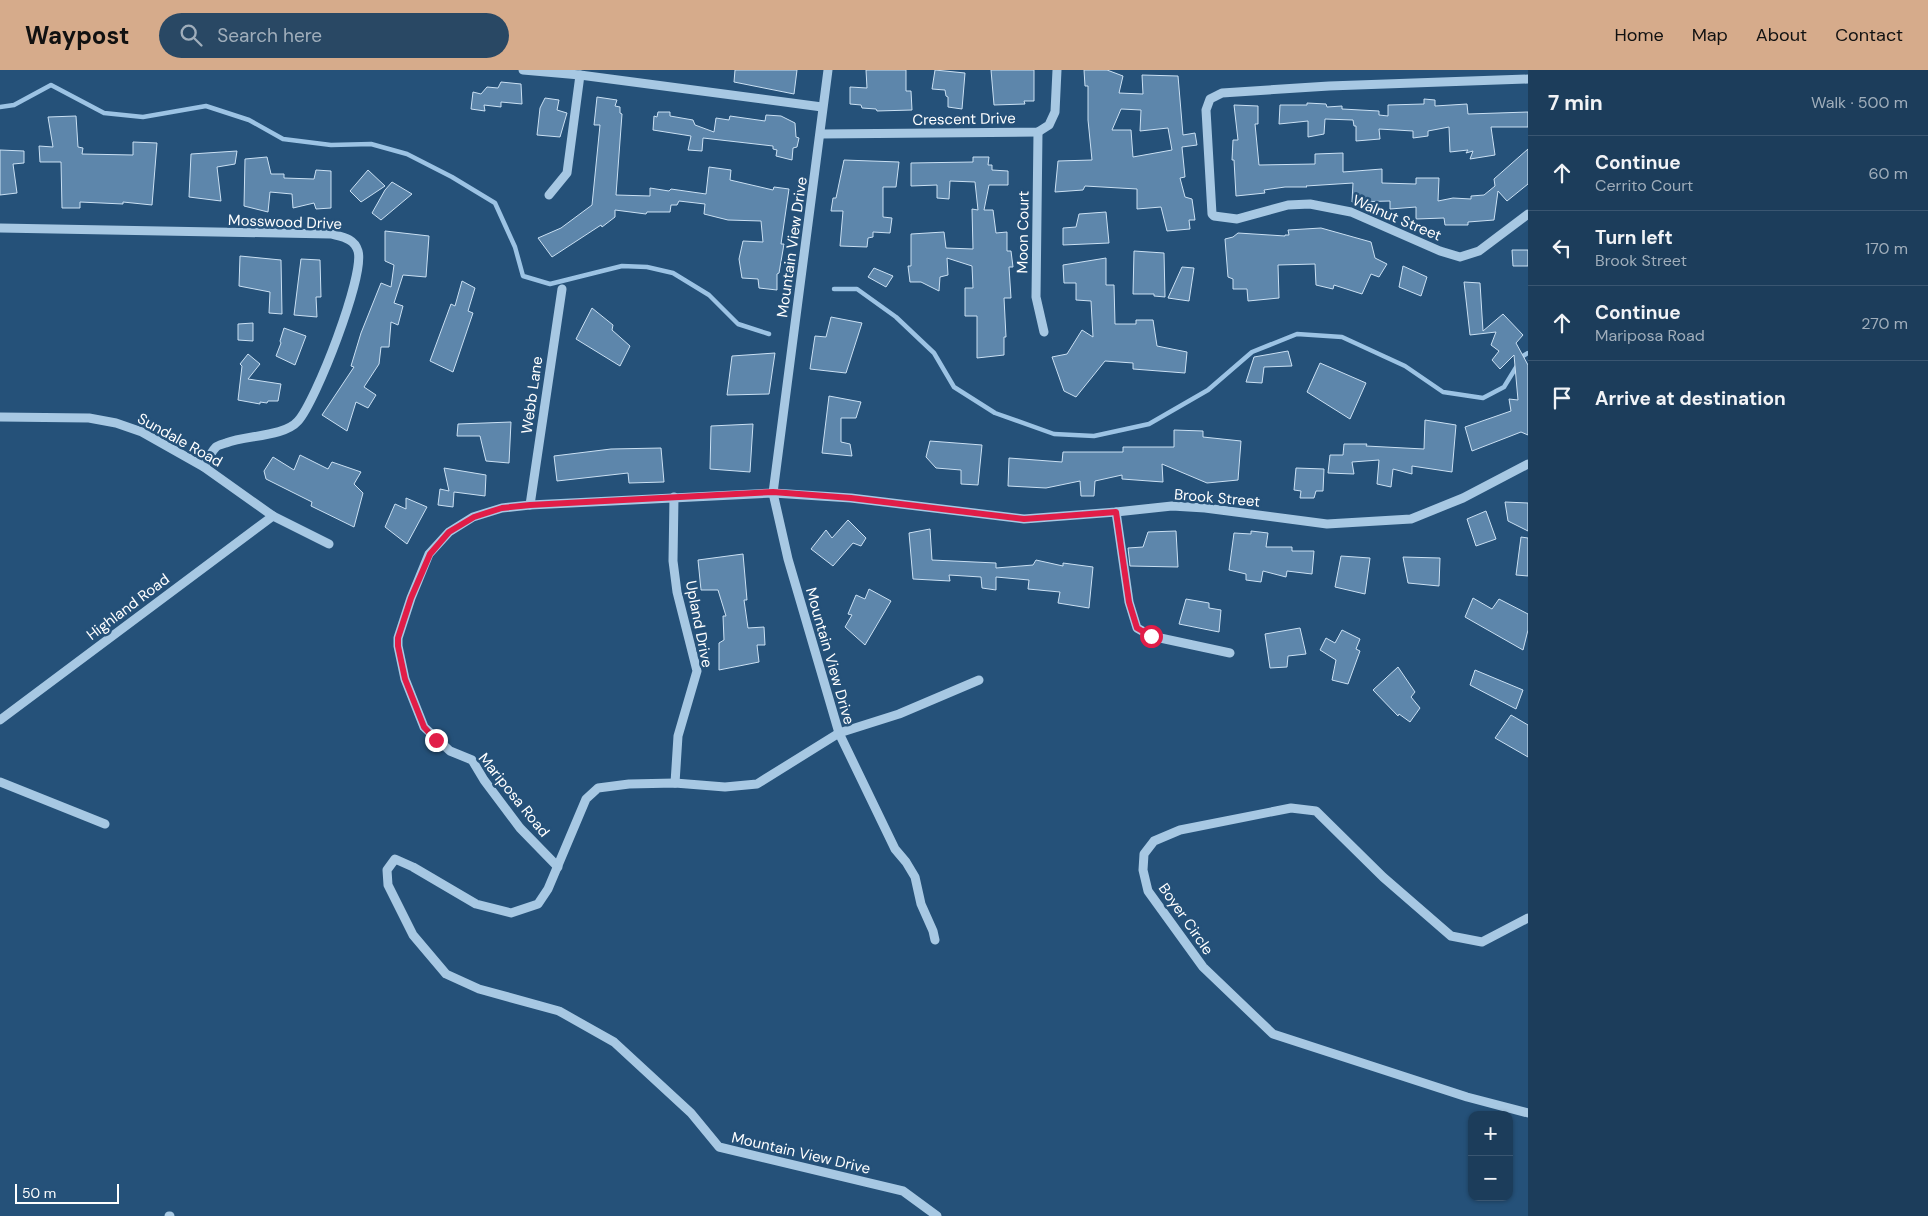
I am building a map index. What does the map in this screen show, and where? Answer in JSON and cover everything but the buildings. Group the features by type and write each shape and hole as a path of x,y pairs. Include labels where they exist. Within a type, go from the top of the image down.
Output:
{"street":[{"path":"523,70 580,75 822,107"},
{"name":"Mountain View Drive","path":"828,70 773,492 788,559 839,733 756,784 724,787 675,783 629,784 598,788 586,799 548,889 538,904 511,913 476,904 413,867 395,859 387,870 388,885 413,935 446,974 479,989 559,1010 614,1042 691,1113 719,1147 903,1191 937,1216"},
{"path":"1038,132 1049,125 1055,112 1057,70"},
{"path":"549,195 567,173 580,75"},
{"name":"Walnut Street","path":"1528,79 1330,86 1222,93 1210,99 1206,110 1212,214 1214,216 1237,219 1288,205 1310,204 1351,212 1460,258 1479,251 1528,214"},
{"name":"Crescent Drive","path":"820,134 1038,132"},
{"name":"Moon Court","path":"1038,132 1036,297 1044,332"},
{"name":"Mosswood Drive","path":"0,228 331,234 349,238 358,249 359,263 352,294 320,381 298,422 284,430 236,439 216,448 204,467"},
{"name":"Webb Lane","path":"530,505 562,289"},
{"name":"Sundale Road","path":"0,417 89,418 116,423 142,432 204,467 273,516 329,544"},
{"name":"Brook Street","path":"773,492 851,498 1024,519 1172,506 1205,508 1327,524 1411,519 1463,498 1528,464"},
{"name":"Mariposa Road","path":"558,867 520,828 484,780 472,760 450,751 424,727 405,679 398,638 411,598 430,554 449,532 474,517 502,508 773,492"},
{"name":"Upland Drive","path":"674,497 673,561 677,592 697,671 678,736 675,783"},
{"path":"1116,512 1129,602 1137,628 1151,636 1230,654"},
{"name":"Highland Road","path":"0,720 273,516"},
{"path":"935,940 915,877 895,849 839,733 899,714 979,680"},
{"path":"0,782 105,824"},
{"name":"Boyer Circle","path":"1528,918 1482,942 1451,936 1383,877 1316,811 1292,808 1180,830 1154,841 1144,854 1143,870 1148,891 1203,967 1273,1034 1467,1097 1528,1113"}],"waterway":[{"path":"0,107 14,105 51,85 104,113 143,117 206,106 249,120 283,139 331,145 371,144 407,154 452,177 495,203 515,247 523,276 550,284 622,266 647,267 673,273 709,295 738,324 769,334"},
{"path":"834,289 857,289 896,317 934,353 954,387 995,413 1054,434 1094,436 1149,424 1208,390 1252,352 1297,334 1342,337 1405,366 1443,392 1483,398 1504,387 1523,356 1528,353"}],"route":[{"path":"436,740 424,727 405,679 398,638 411,598 430,554 449,532 474,517 502,508 773,492 826,495 1024,519 1116,512 1129,602 1137,628 1151,636"}]}
